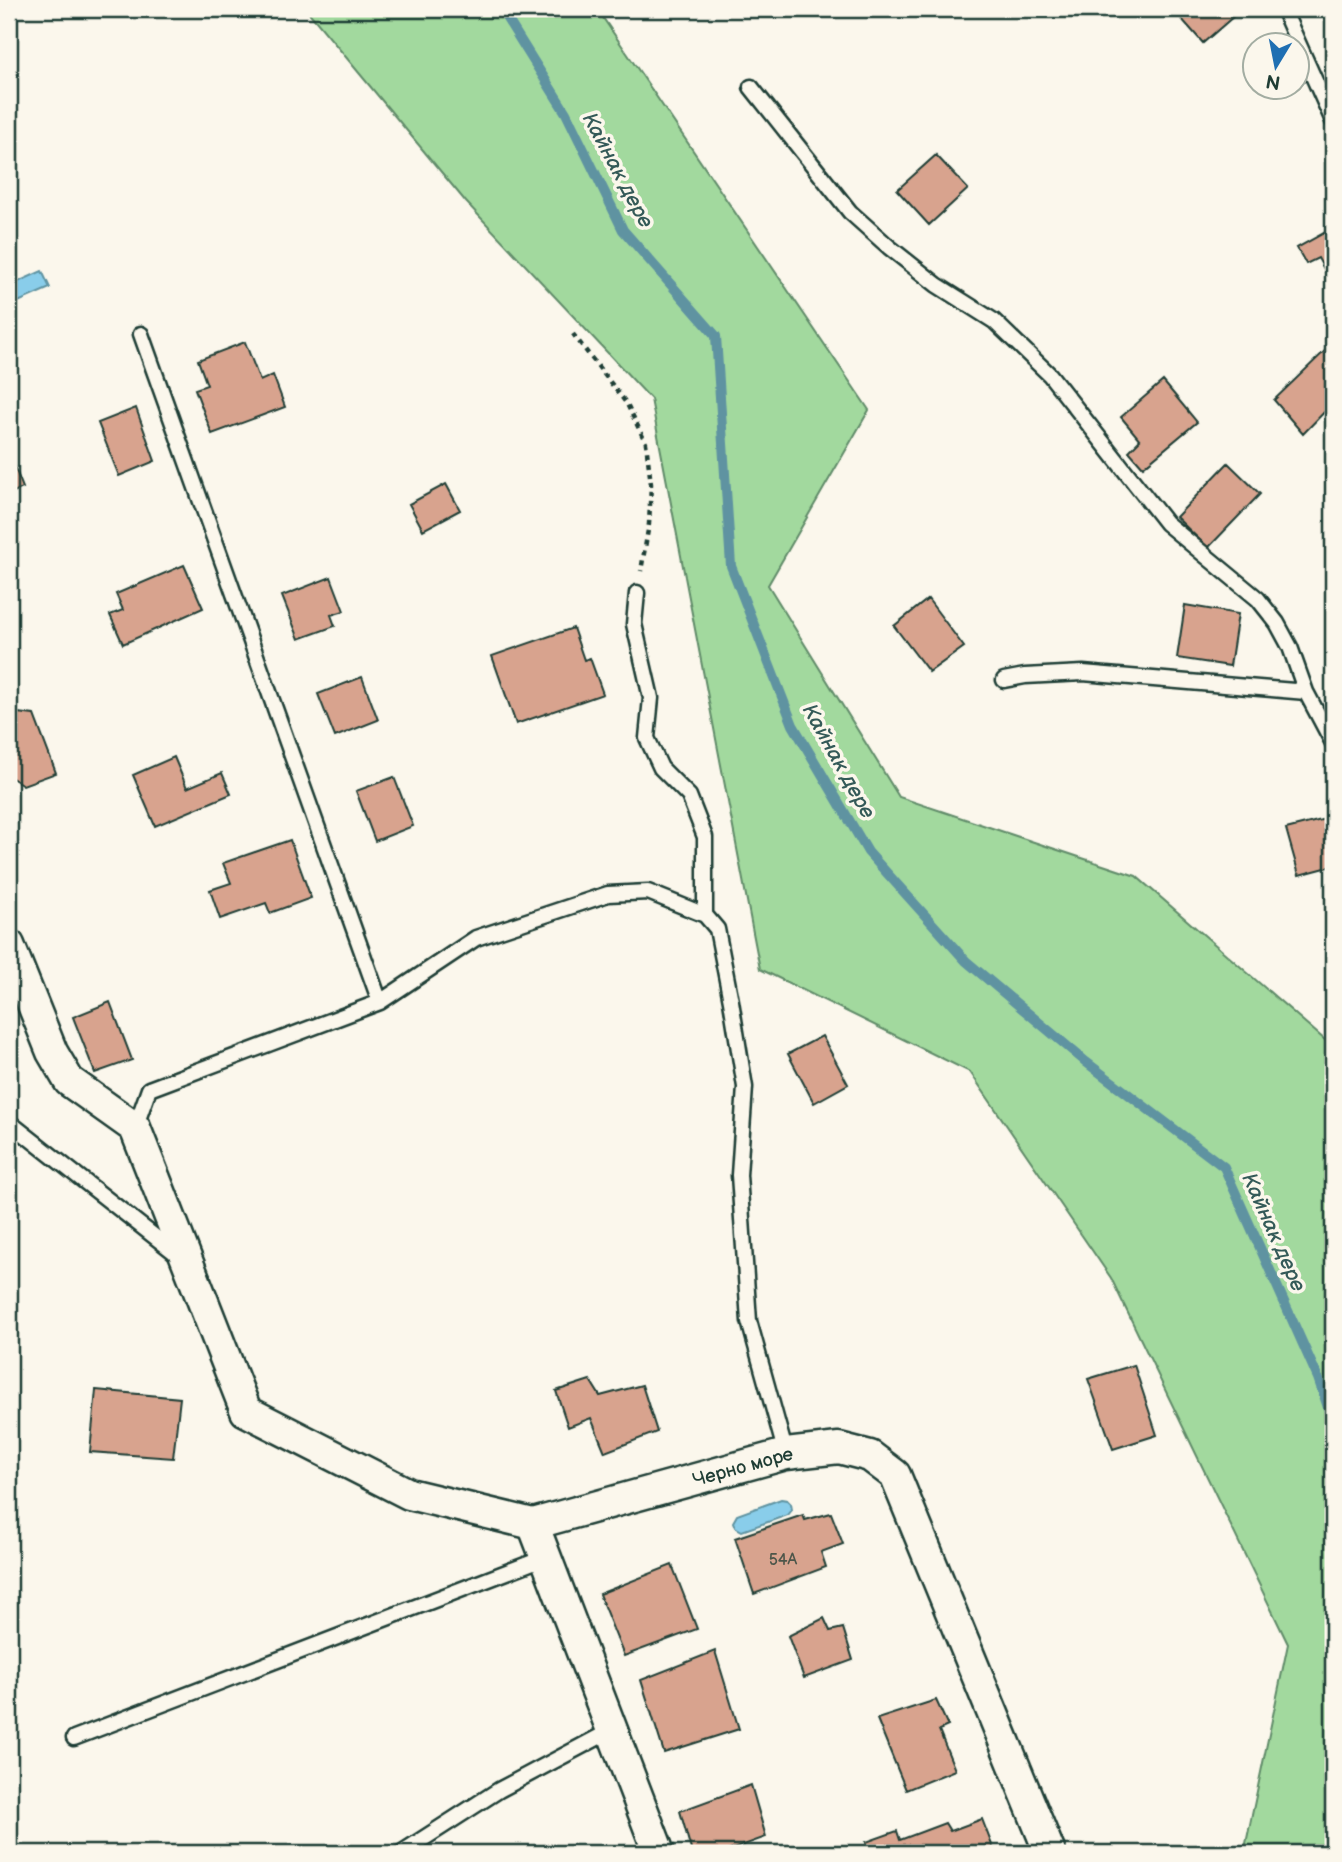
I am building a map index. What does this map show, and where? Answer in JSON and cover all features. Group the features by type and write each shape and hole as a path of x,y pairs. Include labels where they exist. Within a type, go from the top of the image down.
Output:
{"street":[{"path":"9,945 52,1052 69,1081 135,1128 246,1411 409,1494 533,1524 659,1853"},
{"name":"Черно море","path":"533,1524 786,1454 839,1448 870,1457 895,1475 1051,1853"}],"lane":[{"path":"1283,9 1333,121"},
{"path":"751,87 850,212 937,285 994,321 1050,375 1166,523 1258,599 1290,647 1306,692 1333,743"},
{"path":"141,334 380,1002"},
{"path":"637,593 634,624 651,698 647,738 661,768 690,796 705,837 705,915"},
{"path":"1004,680 1025,676 1083,673 1306,692"},
{"path":"135,1128 149,1089 380,1002 476,938 608,894 649,892 705,915 717,929 745,1087 738,1175 749,1321 786,1454"},
{"path":"9,1122 188,1263"},
{"path":"74,1738 546,1557"},
{"path":"401,1853 499,1790 612,1730"}],"path":[{"path":"573,334 627,404 646,443 651,484 649,524 637,593"}],"green space":[{"path":"306,9 597,9 869,410 768,585 899,797 1136,876 1333,1047 1333,1853 1244,1853 1288,1644 1111,1278 970,1072 760,969 651,399 466,202"}],"water":[{"path":"42,271 50,288 9,306 9,286"},
{"path":"781,1499 791,1504 792,1510 788,1515 742,1531 735,1527 733,1522 737,1515"}],"building":[{"path":"1173,9 1242,9 1203,43"},
{"path":"936,155 968,189 929,225 897,190"},
{"path":"1333,228 1333,278 1330,280 1318,258 1306,264 1297,248"},
{"path":"245,342 260,381 273,375 285,407 212,434 195,389 207,385 198,360"},
{"path":"1333,343 1333,403 1303,434 1274,400"},
{"path":"1163,381 1197,422 1143,467 1129,451 1140,440 1121,417"},
{"path":"136,408 155,461 119,476 98,423"},
{"path":"9,453 23,488 9,494"},
{"path":"1228,463 1260,494 1208,548 1176,517"},
{"path":"446,484 460,510 423,530 409,504"},
{"path":"184,565 203,608 123,644 110,615 123,610 116,594"},
{"path":"331,577 344,611 331,615 335,626 299,639 282,596"},
{"path":"928,599 964,647 929,672 894,626"},
{"path":"1185,605 1238,614 1230,666 1177,658"},
{"path":"573,628 584,660 590,658 603,694 516,724 492,656"},
{"path":"362,677 378,720 335,737 318,694"},
{"path":"9,712 34,715 56,773 23,785 9,776"},
{"path":"174,757 187,788 222,773 231,794 155,826 133,775"},
{"path":"394,777 413,826 375,841 356,791"},
{"path":"1333,817 1333,866 1299,875 1286,829"},
{"path":"290,840 311,898 270,913 266,903 220,919 210,890 231,883 223,863"},
{"path":"110,1002 132,1060 95,1073 73,1017"},
{"path":"822,1036 848,1084 814,1103 788,1054"},
{"path":"1134,1365 1157,1435 1113,1449 1088,1379"},
{"path":"590,1380 600,1396 642,1385 657,1432 605,1452 591,1418 568,1427 556,1391"},
{"path":"96,1390 180,1398 173,1458 90,1452"},
{"path":"831,1513 843,1544 821,1552 826,1567 754,1594 735,1538 803,1515 805,1520"},
{"path":"672,1565 697,1629 624,1656 599,1594"},
{"path":"824,1618 830,1631 843,1628 853,1660 804,1678 788,1636"},
{"path":"715,1651 739,1729 664,1753 641,1680"},
{"path":"936,1700 948,1726 939,1730 955,1770 906,1790 877,1719"},
{"path":"751,1785 766,1837 722,1853 692,1853 680,1811"},
{"path":"982,1819 995,1853 870,1853 866,1842 897,1831 900,1840 945,1823 950,1831"}],"waterway":[{"name":"Кайнак дере","path":"501,9 566,113 623,230 716,336 731,566 793,725 868,852 966,961 1086,1062 1224,1167 1318,1378 1333,1422"}]}
